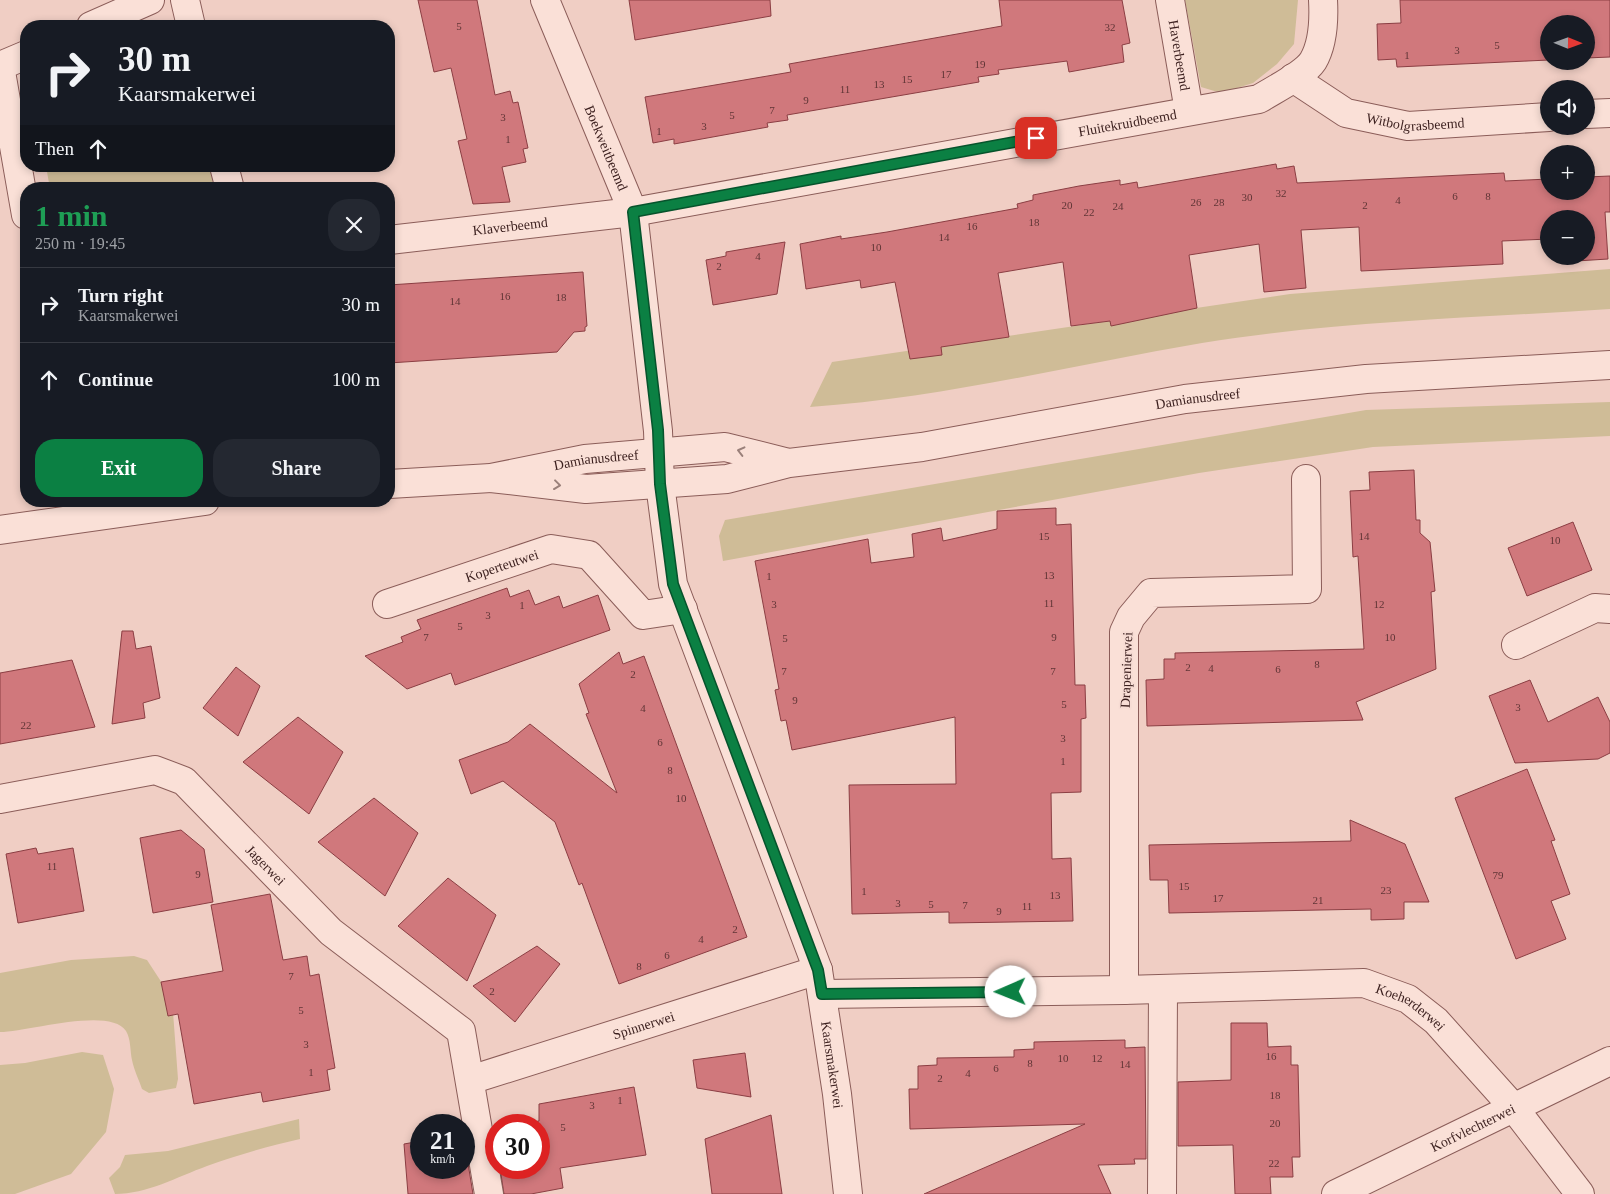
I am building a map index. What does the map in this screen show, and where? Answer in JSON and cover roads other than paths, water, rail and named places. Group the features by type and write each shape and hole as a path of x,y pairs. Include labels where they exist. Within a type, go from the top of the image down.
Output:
{"street":[{"path":"105,20 150,0"},
{"path":"185,0 190,20"},
{"name":"Boekweitbeemd","path":"545,0 633,212 658,430 657,452 660,484"},
{"name":"Haverbeemd","path":"1170,0 1189,111"},
{"name":"Fluitekruidbeemd","path":"633,212 1258,98 1293,78 1313,61 1325,22 1323,0"},
{"path":"20,58 0,66 20,182"},
{"name":"Witbolgrasbeemd","path":"1293,78 1346,113 1408,126 1540,118"},
{"path":"1595,114 1610,113"},
{"name":"Klaverbeemd","path":"395,239 633,212"},
{"name":"Damianusdreef","path":"491,478 586,489 727,479 789,463 922,447 1185,399 1366,379 1610,365"},
{"name":"Damianusdreef","path":"395,484 491,478 585,459 725,447 789,463"},
{"name":"Drapenierwei","path":"1124,990 1124,632 1131,617 1151,593 1307,589 1306,479"},
{"name":"Kaarsmakerwei","path":"660,484 673,584 820,982 848,1194"},
{"path":"0,530 163,507"},
{"name":"Koperteutwei","path":"387,604 551,549 589,555 642,615 683,609"},
{"path":"1516,645 1595,608 1610,609"},
{"name":"Jagerwei","path":"0,799 155,770 184,781 331,932 461,1031 489,1194"},
{"name":"Koeherderwei","path":"820,982 1124,990 1364,983 1408,999 1436,1020 1514,1108 1580,1194"},
{"name":"Spinnerwei","path":"470,1080 820,982"},
{"path":"1162,989 1162,1194"},
{"name":"Korfvlechterwei","path":"1336,1194 1610,1061"}]}
